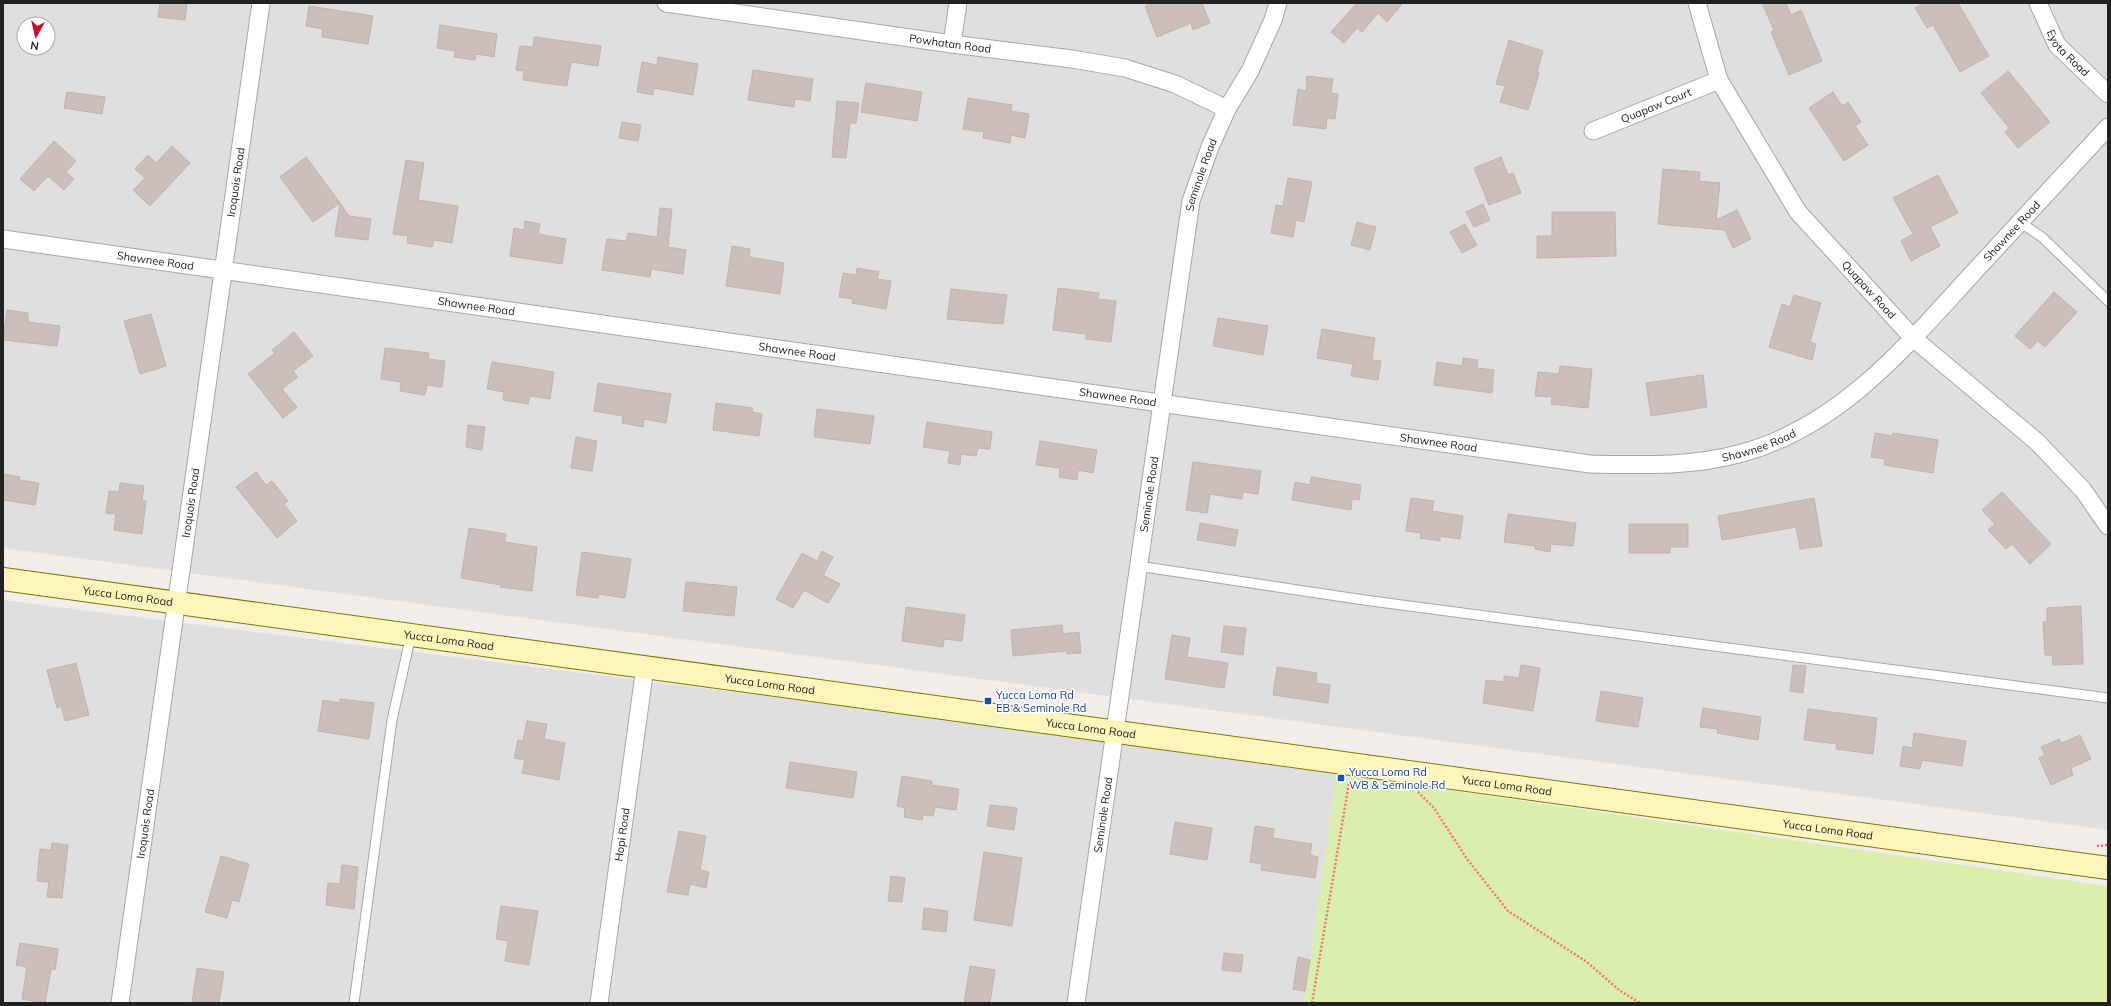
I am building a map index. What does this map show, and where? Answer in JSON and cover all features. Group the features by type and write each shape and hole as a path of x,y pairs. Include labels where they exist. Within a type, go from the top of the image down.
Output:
{"main road":[{"name":"Yucca Loma Road","path":"3,579 2108,868"}],"street":[{"name":"Iroquois Road","path":"120,1003 261,3"},
{"name":"Powhatan Road","path":"666,3 952,44 1072,59 1125,68 1175,84 1227,109"},
{"path":"952,44 958,3"},
{"name":"Seminole Road","path":"1076,1003 1191,201 1210,147 1227,109 1250,71 1273,20 1278,3"},
{"name":"Quapaw Road","path":"1697,3 1719,80 1798,212 1913,338 2036,441 2083,490 2108,526"},
{"name":"Eyota Road","path":"2038,3 2057,45 2108,94"},
{"name":"Quapaw Court","path":"1593,131 1719,80"},
{"name":"Shawnee Road","path":"3,239 224,269 1161,404 1590,464 1655,466 1694,462 1744,452 1792,434 1830,413 1865,386 1913,338 2108,127"},
{"name":"Hopi Road","path":"599,1003 645,667"}],"lane":[{"path":"2020,222 2043,238 2108,301"},
{"path":"1138,566 1364,600 2108,698"},
{"path":"354,1003 392,720 410,635"}],"path":[{"path":"1312,1003 1352,765"},
{"path":"1414,789 1434,808 1467,859 1508,911 1588,962 1619,990 1640,1003"}],"shaded area":[{"path":"3,3 2108,3 2108,830 3,548"},
{"path":"3,600 883,711 1337,774 1304,1003 3,1003"}],"green space":[{"path":"1337,774 2108,886 2108,1003 1304,1003"}],"building":[{"path":"160,3 187,3 185,20 158,17"},
{"path":"1153,3 1202,3 1210,23 1193,30 1191,23 1157,37 1145,6"},
{"path":"1357,3 1403,3 1387,22 1378,13 1362,32 1357,28 1344,43 1331,32"},
{"path":"1762,3 1786,3 1791,15 1801,10 1822,61 1789,75 1771,32 1774,30"},
{"path":"1925,3 1958,3 1989,56 1960,72 1933,25 1927,28 1915,8"},
{"path":"309,6 373,16 368,44 322,37 323,29 306,26"},
{"path":"440,25 497,34 494,57 476,54 475,60 454,57 455,51 437,48"},
{"path":"534,37 601,46 598,66 571,62 567,86 523,80 524,71 516,70 520,46 533,47"},
{"path":"1509,40 1543,51 1537,72 1539,73 1528,110 1500,102 1505,86 1496,84"},
{"path":"658,57 698,64 693,95 654,88 653,95 637,92 642,62 657,65"},
{"path":"753,70 813,79 810,101 795,99 794,107 748,100"},
{"path":"2008,71 2050,122 2018,148 2005,132 2009,128 1981,93"},
{"path":"1307,76 1333,79 1331,93 1338,94 1335,119 1327,118 1326,129 1293,125 1298,89 1306,91"},
{"path":"866,83 922,92 917,121 861,112"},
{"path":"67,92 105,97 102,114 64,108"},
{"path":"1833,92 1842,106 1848,102 1861,122 1855,126 1868,145 1844,161 1809,108"},
{"path":"968,98 1012,105 1011,111 1029,114 1025,138 1011,135 1010,143 983,138 984,132 963,129"},
{"path":"837,101 859,103 856,123 850,123 846,158 832,157"},
{"path":"622,122 641,125 638,141 619,138"},
{"path":"54,141 76,161 66,172 74,179 64,190 48,176 34,191 20,179"},
{"path":"172,146 190,163 150,206 133,190 145,178 135,169 148,155 156,163"},
{"path":"306,157 340,203 313,222 280,177"},
{"path":"1501,157 1508,175 1513,173 1521,193 1489,205 1474,168"},
{"path":"406,160 424,163 418,200 458,206 452,243 434,240 432,247 407,243 408,236 393,234"},
{"path":"1663,169 1700,172 1699,181 1720,183 1716,220 1737,210 1751,239 1733,248 1725,230 1658,224"},
{"path":"1938,175 1958,213 1930,227 1940,246 1911,261 1901,241 1913,234 1893,198"},
{"path":"1288,178 1312,182 1304,222 1296,220 1293,237 1271,233 1276,205 1283,206"},
{"path":"340,203 349,216 371,219 368,240 335,236"},
{"path":"1483,204 1490,220 1474,227 1466,212"},
{"path":"660,208 672,209 668,247 686,250 683,274 651,269 650,277 602,270 607,239 626,241 628,233 657,237"},
{"path":"1552,212 1615,212 1616,256 1537,258 1537,236 1552,236"},
{"path":"525,221 540,224 538,234 566,239 562,264 510,256 514,228 524,230"},
{"path":"1357,222 1376,227 1370,250 1351,245"},
{"path":"1465,224 1477,245 1462,253 1450,232"},
{"path":"732,246 750,249 749,257 784,263 780,294 726,286"},
{"path":"857,268 879,272 877,279 891,281 886,309 852,303 853,299 839,297 843,273 856,275"},
{"path":"1058,288 1099,293 1098,299 1116,301 1111,342 1086,339 1086,334 1053,330"},
{"path":"951,289 1007,295 1003,324 947,319"},
{"path":"2054,292 2077,312 2045,347 2038,341 2030,349 2015,336"},
{"path":"1794,295 1821,303 1810,342 1816,344 1812,360 1769,347 1782,304 1790,307"},
{"path":"7,310 28,313 28,322 60,326 57,346 3,340"},
{"path":"151,314 166,366 140,374 124,321"},
{"path":"1218,318 1268,326 1263,355 1213,346"},
{"path":"1322,329 1375,338 1372,360 1381,361 1378,380 1351,376 1353,364 1317,358"},
{"path":"294,332 313,356 293,371 298,377 282,389 297,407 283,418 248,374 275,353 272,350"},
{"path":"385,348 429,353 428,359 445,361 442,387 427,385 425,395 400,391 401,382 381,379"},
{"path":"1463,358 1478,360 1477,368 1494,370 1492,393 1434,385 1437,362 1462,366"},
{"path":"492,362 554,372 550,399 530,396 528,404 503,400 504,392 487,389"},
{"path":"1560,366 1592,369 1588,408 1551,404 1552,397 1535,396 1538,372 1559,374"},
{"path":"1703,375 1707,407 1651,416 1646,383"},
{"path":"598,383 671,394 666,423 644,419 643,427 622,423 623,416 594,411"},
{"path":"716,403 753,408 752,412 762,414 759,436 713,430"},
{"path":"817,409 874,416 870,444 814,437"},
{"path":"927,422 992,432 990,449 978,448 976,456 961,454 960,465 948,463 950,451 923,447"},
{"path":"468,425 485,427 482,450 466,447"},
{"path":"1875,433 1893,436 1893,433 1938,440 1933,473 1884,465 1885,459 1871,457"},
{"path":"576,437 597,441 592,471 571,468"},
{"path":"1040,441 1097,450 1093,473 1078,470 1077,480 1059,477 1060,468 1036,465"},
{"path":"1193,462 1261,471 1258,494 1243,492 1242,499 1210,494 1207,513 1186,510"},
{"path":"256,472 266,485 272,481 288,501 284,504 297,521 277,538 236,487"},
{"path":"3,474 20,477 19,480 39,483 35,505 3,500"},
{"path":"1311,477 1361,485 1359,500 1352,499 1351,510 1292,500 1295,482 1310,485"},
{"path":"120,483 144,486 142,501 146,501 142,534 114,530 116,514 106,513 109,491 119,492"},
{"path":"2002,492 2051,544 2030,564 2012,544 2006,549 1988,530 1995,524 1982,510"},
{"path":"1411,498 1434,501 1432,511 1463,516 1460,539 1440,536 1440,541 1420,538 1421,533 1406,531"},
{"path":"1814,498 1822,546 1800,549 1796,527 1722,540 1718,516"},
{"path":"1508,514 1576,523 1573,546 1551,544 1550,552 1535,549 1535,546 1504,542"},
{"path":"1200,523 1238,530 1235,546 1197,540"},
{"path":"1629,524 1688,524 1688,547 1670,547 1670,553 1629,553"},
{"path":"469,528 506,534 505,542 537,547 532,591 500,587 501,585 461,578"},
{"path":"822,551 833,557 823,575 840,584 828,603 804,590 793,608 776,599 802,553 817,561"},
{"path":"582,552 631,559 625,598 599,594 598,598 576,595"},
{"path":"686,582 737,587 734,616 683,611"},
{"path":"2081,606 2083,664 2053,665 2052,655 2045,655 2043,622 2047,622 2047,608"},
{"path":"906,607 965,615 962,641 944,639 943,647 902,641"},
{"path":"1062,625 1063,634 1079,632 1081,653 1067,654 1066,651 1013,656 1011,630"},
{"path":"1224,626 1246,628 1243,655 1221,652"},
{"path":"1172,635 1190,638 1187,657 1228,663 1224,688 1165,679"},
{"path":"76,663 89,715 65,721 61,706 57,708 47,670"},
{"path":"1521,665 1540,668 1533,711 1483,703 1486,680 1504,682 1504,676 1519,678"},
{"path":"1793,665 1806,666 1803,693 1790,691"},
{"path":"1277,667 1317,673 1316,683 1330,685 1328,703 1273,695"},
{"path":"1601,691 1643,698 1638,727 1596,721"},
{"path":"340,699 374,703 369,739 318,731 323,700 340,703"},
{"path":"1703,708 1761,717 1758,740 1717,733 1718,729 1700,727"},
{"path":"1808,709 1877,718 1873,754 1836,749 1837,744 1804,740"},
{"path":"527,721 547,724 544,739 565,743 559,780 522,773 525,760 514,758 518,740 523,741"},
{"path":"1914,733 1966,741 1962,766 1922,760 1920,769 1900,766 1903,746 1912,748"},
{"path":"2080,735 2091,759 2071,768 2073,775 2051,785 2039,758 2045,755 2041,747 2059,739 2062,743"},
{"path":"790,762 857,772 853,798 786,788"},
{"path":"902,776 932,781 932,785 959,789 956,810 935,807 933,816 923,815 922,820 904,817 905,808 897,806"},
{"path":"990,805 1017,808 1014,830 987,826"},
{"path":"1175,822 1212,828 1207,860 1170,854"},
{"path":"1255,826 1274,829 1273,838 1312,844 1310,855 1318,857 1315,878 1261,870 1262,864 1250,862"},
{"path":"679,831 706,836 700,870 709,872 706,888 690,884 688,895 667,892"},
{"path":"52,843 68,845 62,898 47,897 49,882 37,881 40,849 51,850"},
{"path":"984,852 1022,858 1012,926 974,920"},
{"path":"221,856 249,864 239,902 232,900 227,918 205,912"},
{"path":"342,865 358,867 354,909 326,905 328,883 340,884"},
{"path":"891,876 905,878 902,902 888,901"},
{"path":"501,906 538,911 529,965 505,961 508,941 496,939"},
{"path":"924,908 948,911 946,932 922,929"},
{"path":"20,943 58,949 55,970 51,969 45,1003 22,999 27,967 16,965"},
{"path":"1224,953 1243,955 1241,972 1222,970"},
{"path":"1298,957 1310,960 1305,991 1293,989"},
{"path":"970,966 995,970 990,1003 964,1003"},
{"path":"197,968 224,972 219,1003 192,1003"}],"place":[{"name":"Yucca Loma Rd EB & Seminole Rd","path":"988,701"},
{"name":"Yucca Loma Rd WB & Seminole Rd","path":"1341,778"}]}
